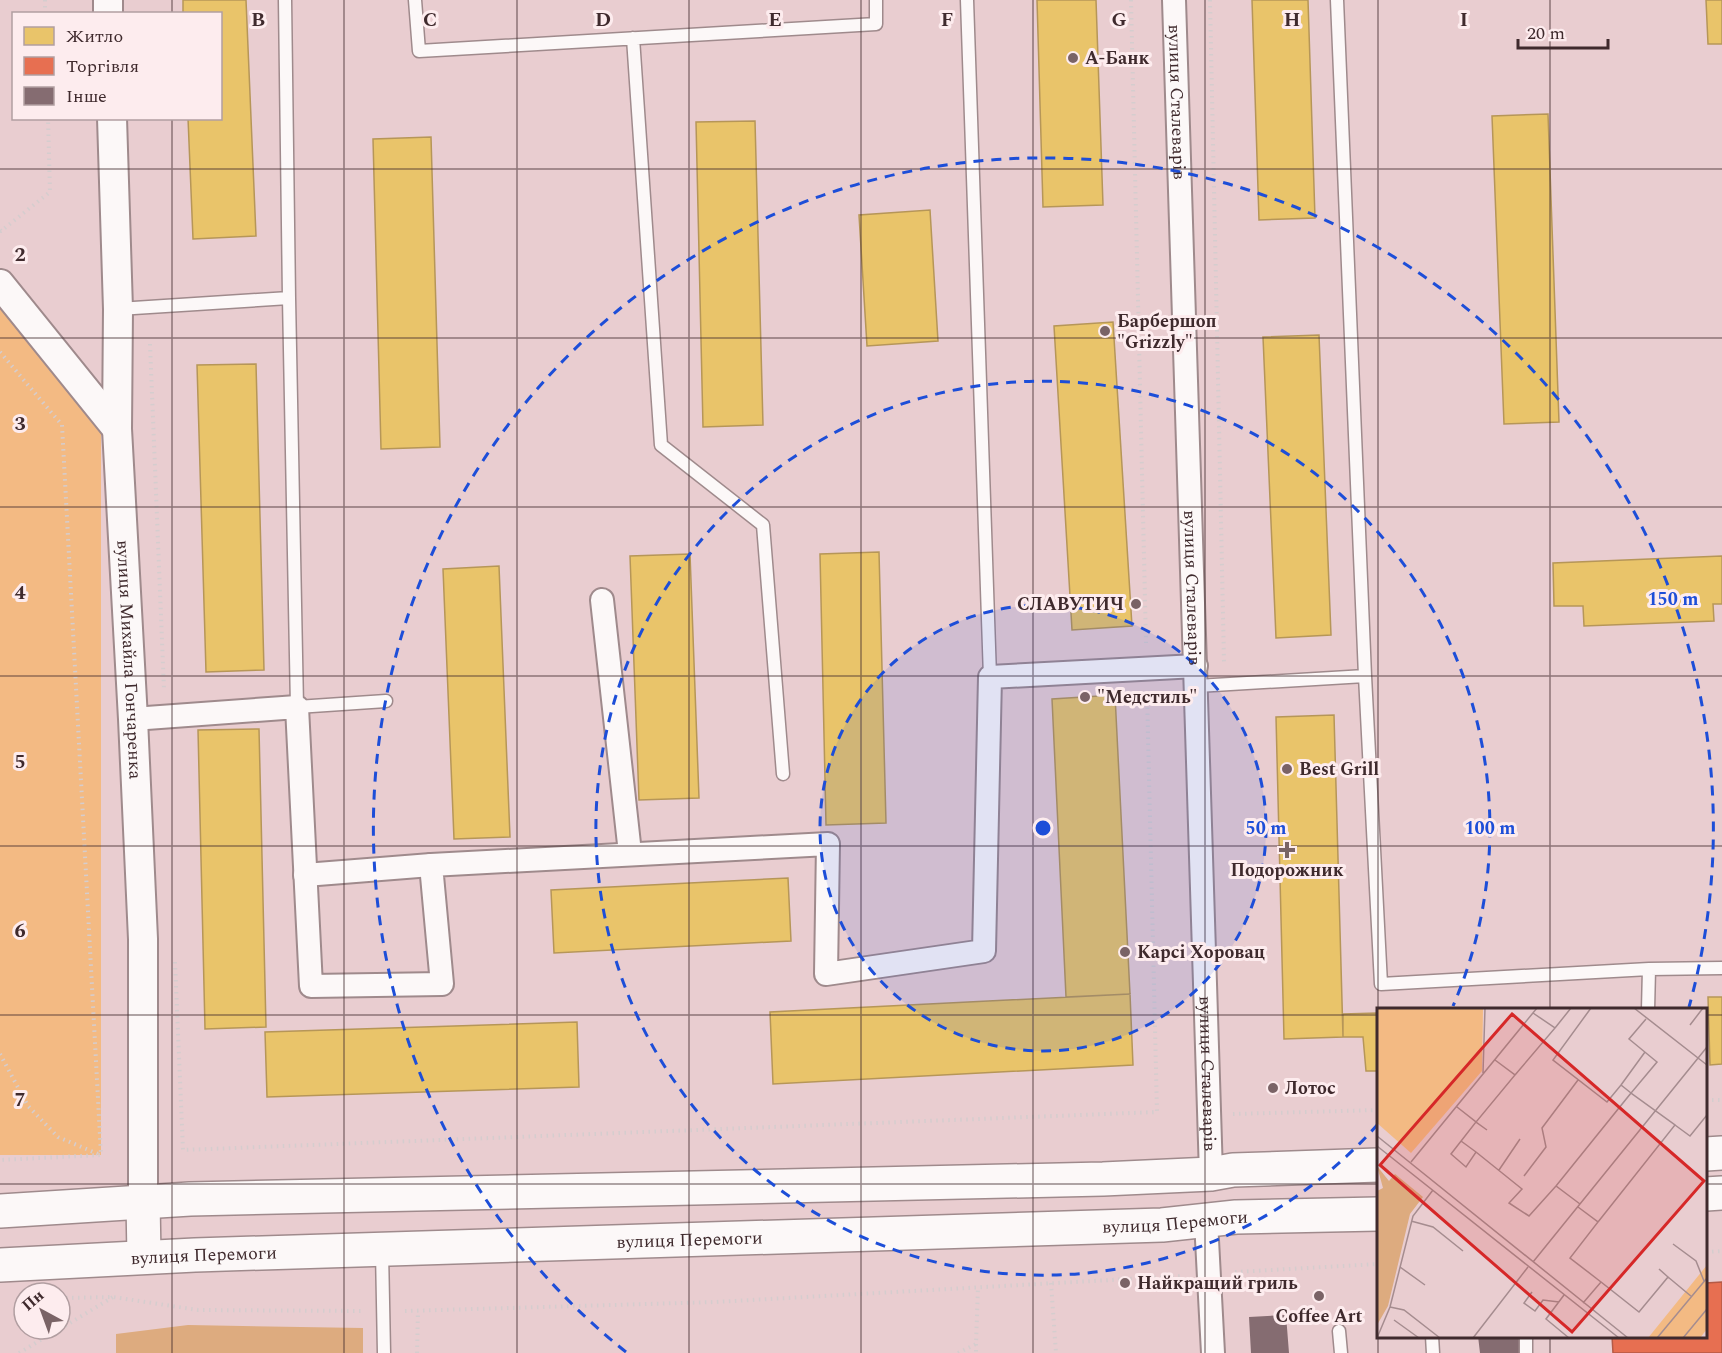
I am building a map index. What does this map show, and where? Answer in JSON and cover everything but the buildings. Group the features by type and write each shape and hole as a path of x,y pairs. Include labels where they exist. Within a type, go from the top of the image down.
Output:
{"main road":[{"path":"1707,1154 1722,1153"},
{"path":"0,1211 143,1201 1103,1179 1211,1174 1233,1170 1377,1166"},
{"path":"1707,1194 1722,1193"},
{"path":"143,1201 144,1257"},
{"name":"вулиця Перемоги","path":"0,1265 144,1257 1162,1226 1236,1217 1377,1214"}],"street":[{"name":"вулиця Сталеварів","path":"1174,0 1211,1174"},
{"name":"вулиця Михайла Гончаренка","path":"112,120 118,309 117,429 143,939 143,1201"},
{"path":"0,284 117,429"},
{"path":"602,600 630,853"},
{"path":"305,875 630,853 828,844 826,974 984,951 990,677 1147,668 1196,676"},
{"path":"133,719 297,707 311,986 442,984 431,865"},
{"path":"1206,1221 1213,1353"}],"lane":[{"path":"285,0 297,707 386,701"},
{"path":"415,0 419,51 876,24 876,0"},
{"path":"967,0 990,677"},
{"path":"1336,0 1365,676 1381,984 1648,969 1722,968"},
{"path":"633,38 661,445 763,525 783,774"},
{"path":"118,309 289,298"},
{"path":"1196,676 1225,685 1365,676"},
{"path":"1648,969 1648,1008"},
{"path":"382,1250 384,1353"},
{"path":"1339,1331 1341,1353"},
{"path":"1432,1338 1433,1353"}],"path":[{"path":"183,1150 1157,1112 1131,0"},
{"path":"1210,0 1225,685"},
{"path":"0,230 50,192 48,120"},
{"path":"0,352 62,425 101,1155"},
{"path":"0,1053 27,1106 58,1137 101,1155"},
{"path":"1707,1101 1722,1100"},
{"path":"1227,1114 1377,1110"},
{"path":"0,1160 101,1155"},
{"path":"1707,1252 1722,1251"},
{"path":"716,1302 1377,1264"},
{"path":"1051,1283 1056,1353"},
{"path":"976,1353 978,1287"},
{"path":"72,1322 113,1297"},
{"path":"417,1353 418,1311"},
{"path":"19,1353 40,1341"},
{"path":"958,1353 976,1344"}],"shaded area":[{"path":"0,304 101,423 101,1155 0,1155"},
{"path":"188,1325 363,1328 363,1353 116,1353 116,1334"}],"place":[{"name":"А-Банк","path":"1073,58"},
{"name":"Барбершоп \"Grizzly\"","path":"1105,331"},
{"name":"СЛАВУТИЧ","path":"1136,604"},
{"name":"\"Медстиль\"","path":"1085,697"},
{"name":"Best Grill","path":"1287,769"},
{"name":"Подорожник","path":"1287,850"},
{"name":"Карсі Хоровац","path":"1125,952"},
{"name":"Лотос","path":"1273,1088"},
{"name":"Найкращий гриль","path":"1125,1283"},
{"name":"Coffee Art","path":"1319,1296"}]}
